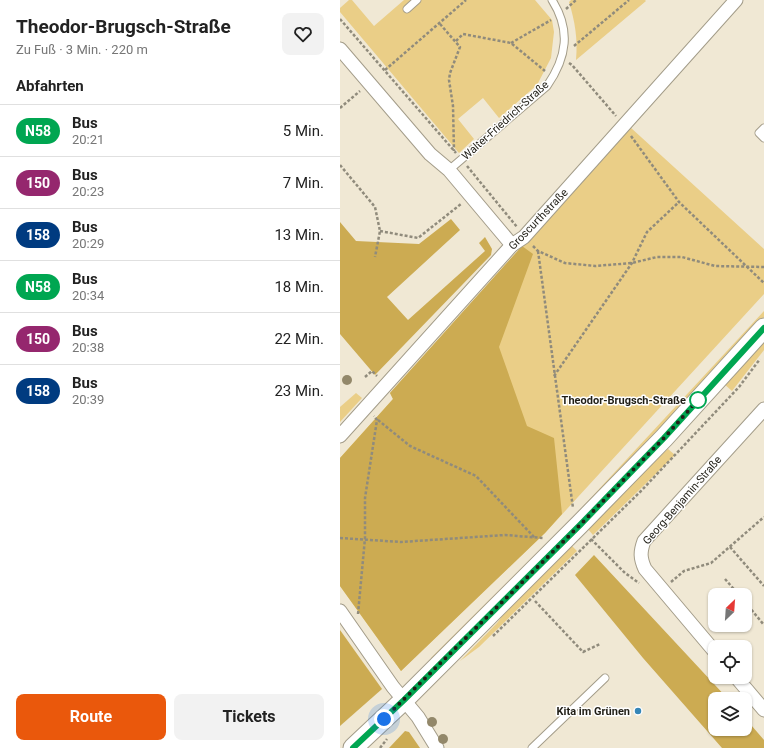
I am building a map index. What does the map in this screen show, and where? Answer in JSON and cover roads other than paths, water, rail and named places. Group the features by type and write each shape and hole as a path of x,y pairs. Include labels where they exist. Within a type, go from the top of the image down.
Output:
{"main road":[{"path":"353,748 404,700 580,525 664,438 764,328"}],"street":[{"name":"Groscurthstraße","path":"340,436 512,245 524,237 736,0"},
{"path":"340,49 430,154 449,170 512,245"},
{"name":"Georg-Benjamin-Straße","path":"708,644 644,569 640,560 640,550 644,541 764,409"},
{"path":"340,612 418,717 437,748"},
{"path":"742,684 764,710"}],"lane":[{"path":"406,10 418,0"},
{"name":"Walter-Friedrich-Straße","path":"449,170 547,86 552,78 562,60 565,34 561,14 552,0"},
{"path":"764,128 759,133 764,138"},
{"path":"532,748 605,678"}],"place":[{"name":"Theodor-Brugsch-Straße","path":"698,400"},
{"name":"Kita im Grünen","path":"638,711"}]}
